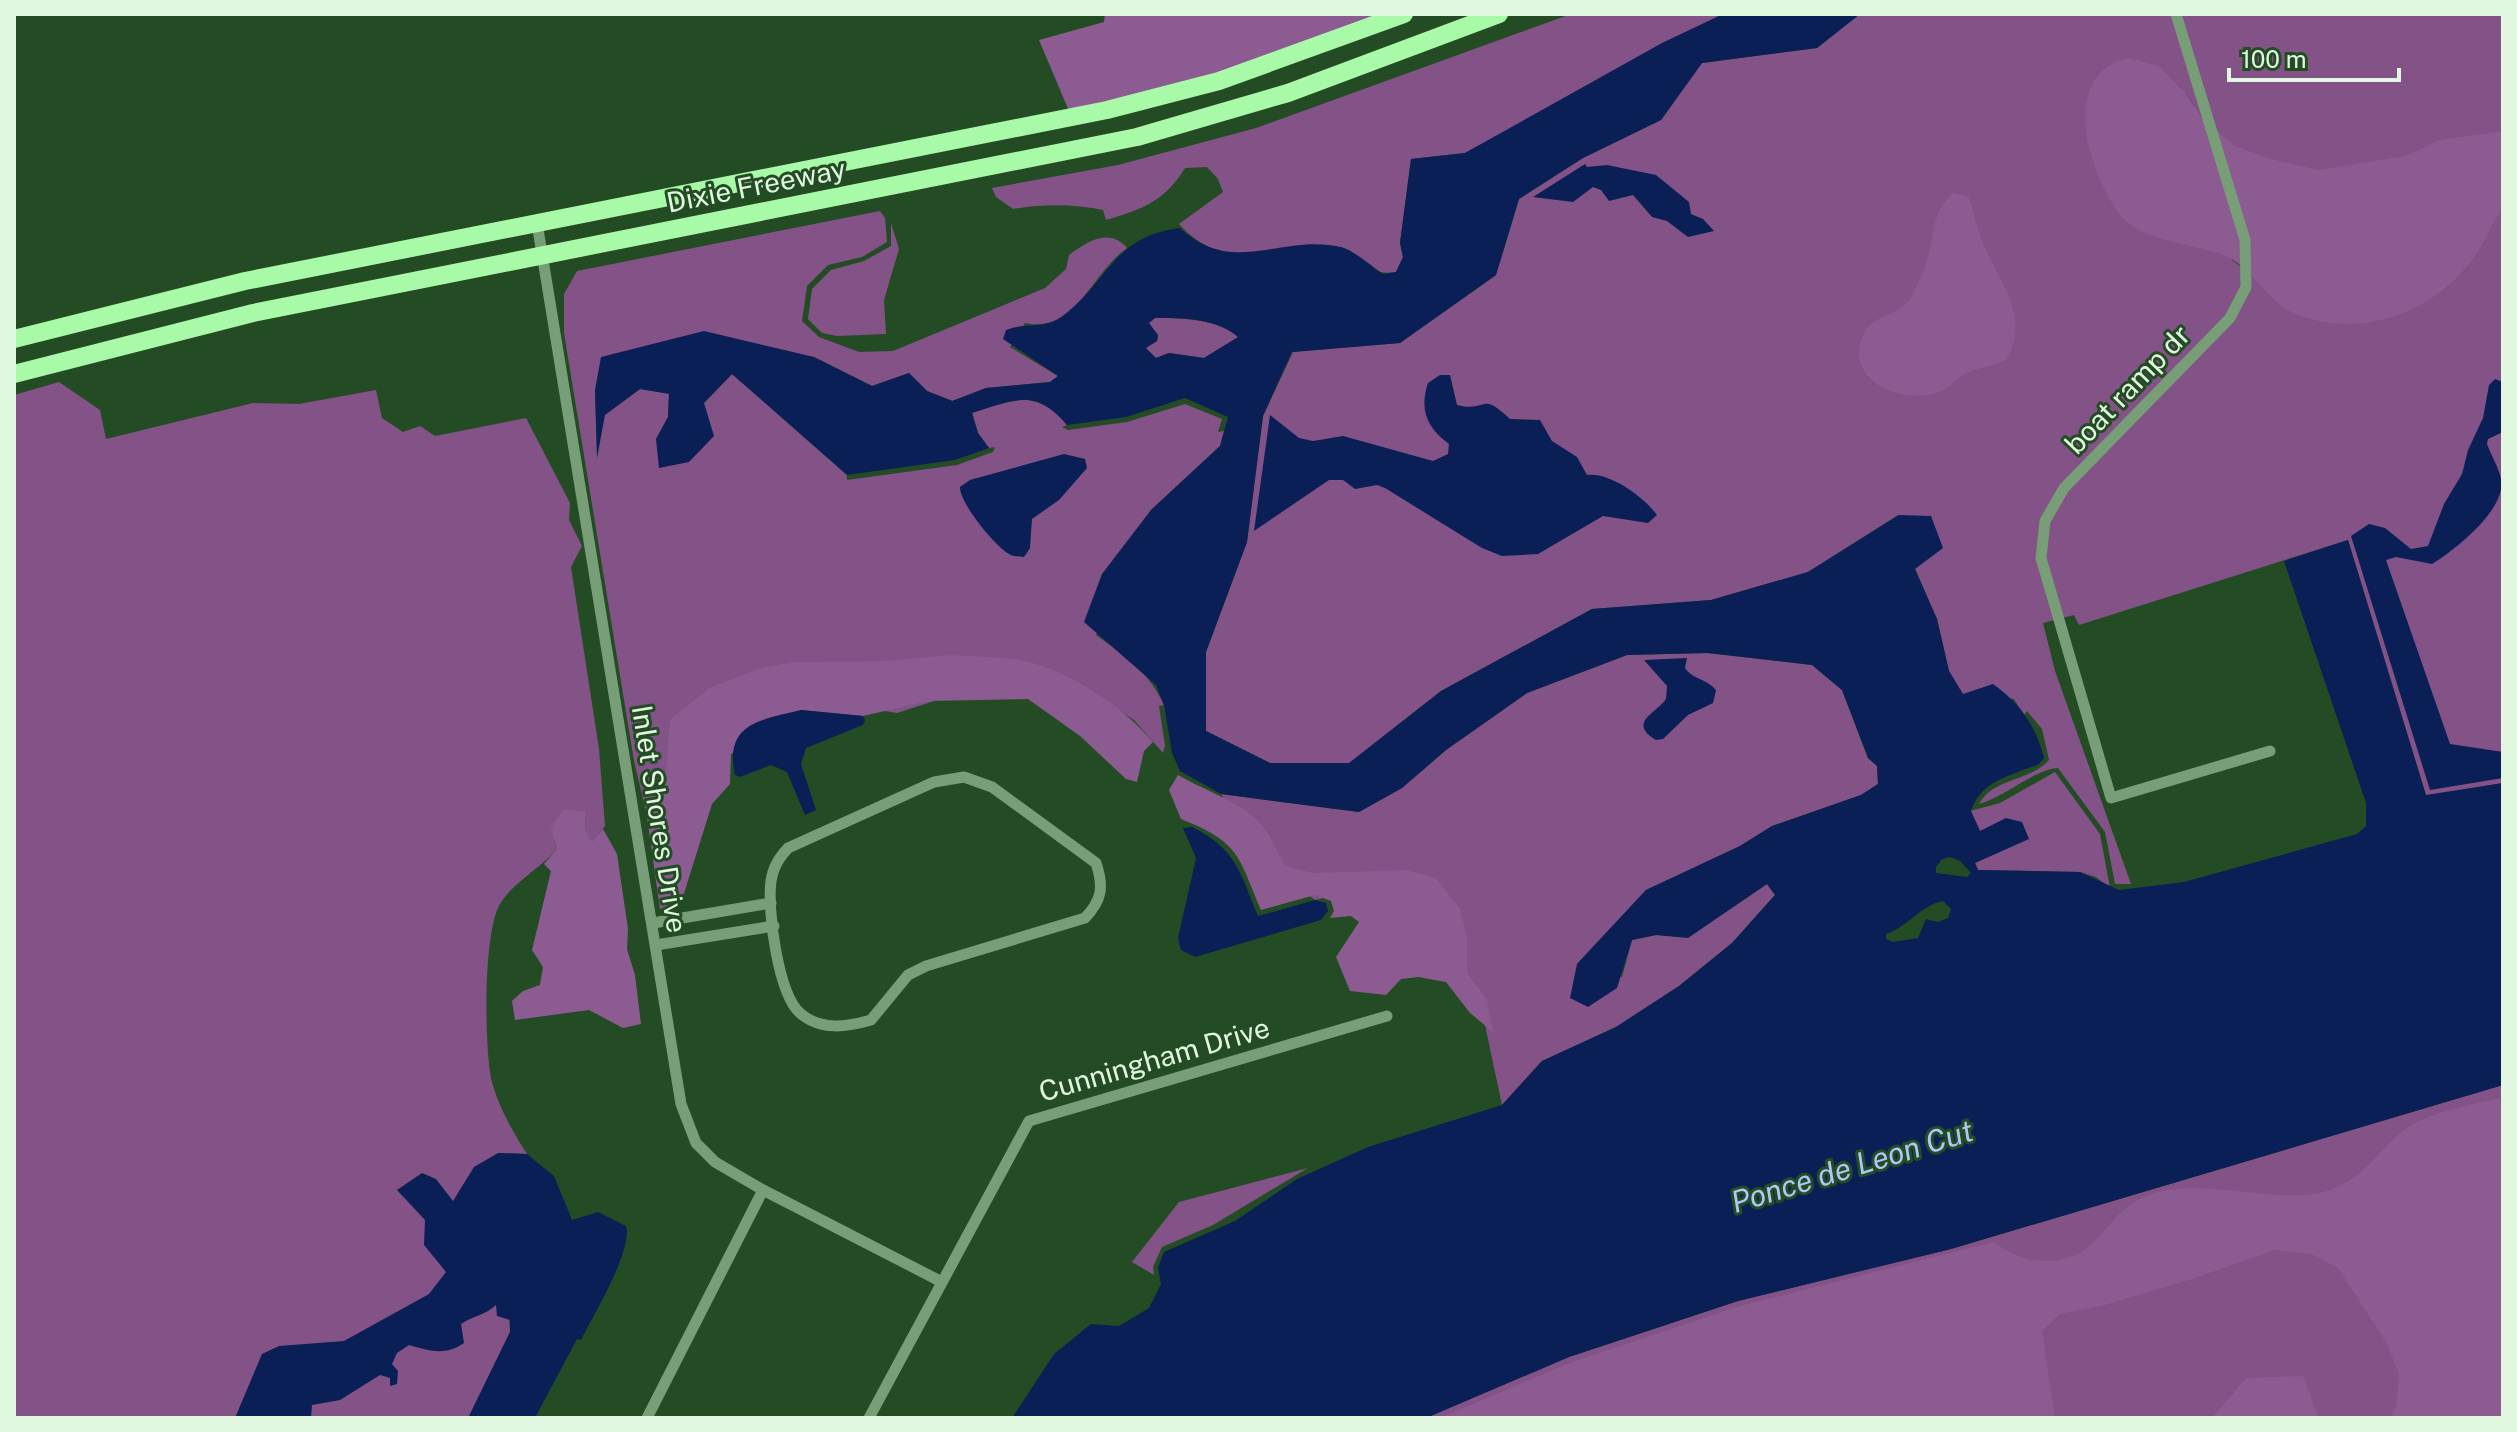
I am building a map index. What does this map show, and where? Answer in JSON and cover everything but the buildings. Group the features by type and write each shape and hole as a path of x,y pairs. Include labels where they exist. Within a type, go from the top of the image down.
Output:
{"main road":[{"name":"Dixie Freeway","path":"14,339 169,297 1146,101 1272,63 1404,14"},
{"name":"Dixie Freeway","path":"14,374 226,319 1137,137 1288,93 1499,14"}],"street":[{"name":"boat ramp dr","path":"2176,14 2238,215 2248,264 2241,302 2230,318 2064,488 2045,521 2041,538 2044,575 2111,798 2270,751"},
{"name":"Inlet Shores Drive","path":"537,223 681,1104 696,1143 715,1162 940,1281"},
{"path":"964,777 992,787 1086,854 1096,863 1102,894 1085,918 926,966 908,975 871,1020 851,1026 813,1022 798,1012 782,979 771,903 774,867 788,848 934,782 964,777"},
{"path":"653,923 771,903"},
{"path":"656,945 774,926"},
{"name":"Cunningham Drive","path":"869,1418 940,1281 1029,1121 1387,1016"},
{"path":"647,1418 763,1190"}],"shaded area":[{"path":"1105,14 1382,14 1217,75 1069,111 1039,40 1104,22"},
{"path":"1571,14 1723,14 1465,153 1411,159 1400,243 1403,257 1396,272 1366,268 1312,245 1241,253 1204,244 1179,224 1223,192 1218,179 1207,167 1185,168 1169,188 1152,202 1106,220 1103,210 1080,207 1013,209 996,197 992,188 1118,165 1256,128"},
{"path":"1860,14 2503,14 2503,783 2426,796 2348,540 2079,625 2074,615 2043,623 2055,671 2131,884 2115,884 2105,832 2058,768 2040,773 1979,804 1993,789 2032,772 2049,760 2042,729 2027,711 2024,715 2014,699 1963,695 1949,671 1937,619 1915,569 1898,515 1808,572 1711,600 1592,609 1441,691 1350,763 1270,763 1206,731 1206,652 1247,542 1263,416 1293,352 1400,343 1496,275 1519,199 1583,158 1661,120 1702,63 1817,48","holes":["2185,93 2205,121 2257,279 2232,260"]},
{"path":"2128,58 2159,66 2185,93 2205,121 2235,146 2271,159 2318,170 2406,156 2440,140 2503,131 2505,187 2502,207 2475,256 2456,278 2435,296 2410,310 2355,324 2298,315 2278,303 2234,261 2210,251 2152,236 2127,222 2118,212 2097,173 2086,126 2086,103 2093,83 2106,68"},
{"path":"1952,193 1968,196 1985,248 2013,310 2016,326 2013,343 2006,360 1967,373 1941,391 1926,395 1895,392 1869,377 1861,365 1859,351 1863,335 1873,323 1900,309 1910,299 1926,265 1939,211"},
{"path":"880,211 885,218 887,242 862,257 828,265 807,286 802,321 819,337 859,352 893,351 1045,288 1066,269 1069,255 1098,239 1113,238 1127,248 1070,310 1058,319 1043,324 1025,323 1010,347 1058,376 1050,382 986,388 953,401 927,391 909,373 872,386 814,357 595,390 597,452 604,415 640,389 669,393 668,417 656,439 704,403 732,374 847,475 847,480 957,465 993,452 995,447 989,448 978,433 972,412 1012,401 1034,401 1044,405 1067,425 1062,427 1068,430 1127,422 1185,404 1222,419 1218,432 1224,431 1220,446 1151,510 1096,635 1135,666 1158,694 1164,705 1159,706 1165,746 1163,753 1134,720 1077,683 959,693 897,713 796,696 727,721 666,895 634,761 564,333 564,294 577,271"},
{"path":"891,223 899,249 884,300 886,334 837,336 822,333 808,319 812,289 831,270 864,261 891,246"},
{"path":"1155,318 1210,323 1239,337 1204,358 1169,353 1156,358 1145,348 1157,341 1158,335 1148,323"},
{"path":"59,382 100,410 106,439 253,403 299,404 376,390 382,418 403,432 420,426 435,436 526,418 570,503 569,520 582,546 571,567 599,749 605,826 592,843 585,829 586,813 554,838 557,849 505,897 494,918 487,991 489,1066 498,1101 527,1154 498,1153 510,1332 469,1418 14,1418 14,395"},
{"path":"1707,653 1812,665 1842,690 1868,758 1877,766 1878,784 1861,795 1772,826 1740,846 1646,890 1577,964 1622,977 1632,940 1656,935 1688,937 1767,884 1775,895 1732,943 1679,986 1616,1027 1542,1061 1502,1105 1485,1025 1470,988 1345,893 1315,900 1299,888 1262,852 1221,794 1359,812 1402,788 1446,750 1527,693 1627,655"},
{"path":"951,655 1025,661 1060,673 1095,692 1127,716 1153,742 1144,751 1137,782 1126,779 1080,736 1028,699 928,701 863,716 801,710 731,754 730,784 712,804 681,903 660,909 643,789 666,771 670,720 709,688 761,668 794,662 886,661"},
{"path":"2055,772 2100,834 2110,888 2096,877 2080,872 1978,870 1975,863 2029,838 1980,831 1970,811 2000,803"},
{"path":"1178,775 1236,804 1256,819 1285,866 1313,873 1406,870 1436,878 1460,909 1467,937 1467,973 1487,999 1493,1032 1470,1013 1446,982 1418,977 1401,979 1386,995 1350,991 1336,957 1359,922 1351,916 1330,918 1334,911 1331,901 1315,895 1261,910 1234,852 1215,835 1181,819 1169,790"},
{"path":"564,809 586,812 585,829 592,842 603,829 617,854 628,929 627,949 635,975 641,1024 623,1028 589,1010 515,1020 512,1001 523,991 540,985 543,967 532,950 551,871 544,864 557,849 551,828"},
{"path":"2503,1085 2503,1418 1426,1418 1569,1357 1738,1301 1951,1249"},
{"path":"2503,1098 2503,1418 2390,1418 2396,1407 2399,1374 2386,1342 2338,1268 2311,1254 2275,1250 2105,1305 2060,1314 2042,1331 2055,1418 1440,1418 1572,1362 1740,1306 1994,1242 2011,1253 2031,1260 2062,1259 2089,1247 2129,1206 2163,1191 2187,1188 2287,1195 2330,1190 2356,1176 2393,1139 2415,1123 2447,1111"},
{"path":"1308,1168 1213,1225 1162,1247 1153,1267 1154,1275 1132,1262 1179,1202"},
{"path":"2303,1376 2319,1418 2212,1418 2246,1378"}],"water":[{"name":"Ponce de Leon Cut","path":"1723,14 1860,14 1817,48 1702,63 1661,120 1583,158 1519,199 1496,275 1400,343 1292,352 1263,416 1247,542 1206,652 1206,731 1270,763 1349,763 1441,691 1592,609 1711,600 1808,572 1899,515 1931,516 1943,548 1915,569 1937,619 1949,671 1963,694 1993,684 2011,699 2026,716 2044,758 2039,764 1989,786 1975,801 1971,811 1980,831 2006,818 2022,822 2029,839 1975,863 1978,870 2080,872 2119,890 2184,882 2357,834 2366,826 2366,803 2284,561 2348,540 2426,795 2503,783 2503,1085 1951,1249 1738,1301 1569,1357 1426,1418 1012,1418 1054,1354 1091,1324 1119,1326 1149,1308 1161,1284 1158,1268 1164,1252 1235,1221 1297,1179 1368,1147 1502,1105 1542,1061 1616,1027 1679,986 1732,943 1775,895 1767,884 1688,938 1656,935 1632,940 1617,988 1588,1007 1570,998 1577,964 1646,890 1740,846 1772,826 1861,795 1878,784 1877,766 1868,758 1842,690 1812,665 1708,653 1627,655 1527,693 1446,750 1402,788 1359,812 1221,794 1180,771 1172,753 1164,705 1156,685 1084,622 1102,574 1151,510 1220,446 1228,417 1185,398 1126,417 1067,425 1045,405 1034,401 1012,401 972,413 978,433 989,448 955,460 847,475 732,374 704,403 714,436 689,462 659,468 656,439 668,417 669,394 640,389 605,415 597,458 595,390 601,357 704,331 814,357 872,386 909,373 927,391 952,401 986,388 1050,382 1058,376 1003,339 1006,330 1057,320 1079,302 1114,261 1140,240 1180,228 1200,243 1219,250 1258,251 1319,244 1346,249 1383,274 1396,272 1403,257 1400,243 1411,159 1465,153 1662,43","holes":["1155,318 1210,323 1238,337 1204,358 1169,353 1156,358 1146,348 1157,341 1158,335 1149,323","1950,857 1960,861 1971,873 1967,877 1936,873 1942,859","1943,901 1951,909 1948,918 1938,922 1926,919 1918,938 1893,942 1886,939 1886,934"]},
{"path":"1585,164 1587,167 1607,165 1656,175 1689,202 1691,214 1703,219 1714,231 1688,237 1667,221 1652,217 1633,195 1609,201 1601,190 1593,187 1573,202 1533,197"},
{"path":"1440,375 1450,375 1457,405 1488,404 1510,419 1540,420 1552,441 1577,457 1587,475 1606,477 1626,487 1657,515 1648,523 1603,516 1538,554 1502,556 1482,548 1385,488 1377,485 1355,489 1343,480 1329,480 1254,531 1270,415 1299,438 1313,441 1343,436 1433,461 1448,454 1449,444 1430,425 1425,410 1428,383"},
{"path":"2495,379 2503,382 2503,432 2488,439 2487,444 2501,479 2501,491 2496,503 2466,539 2432,564 2396,557 2386,560 2450,744 2503,752 2503,778 2430,790 2351,536 2369,524 2385,528 2411,549 2428,546 2444,504 2462,474 2468,450 2483,418 2489,385"},
{"path":"1064,454 1085,459 1087,468 1059,500 1032,519 1030,548 1024,557 1011,555 997,545 980,525 966,504 960,487 970,480"},
{"path":"1687,658 1685,668 1688,672 1716,690 1713,703 1688,715 1663,739 1656,740 1648,734 1644,723 1666,699 1667,686 1644,660"},
{"path":"801,710 863,716 865,720 863,725 806,748 801,764 816,810 805,815 787,772 771,765 740,777 735,775 733,758 735,744 748,727"},
{"path":"1192,827 1228,853 1258,916 1315,900 1326,903 1328,911 1321,920 1195,957 1181,950 1178,938 1196,858 1183,828"},
{"path":"498,1153 527,1154 554,1176 572,1220 598,1212 626,1226 624,1251 611,1283 535,1418 468,1418 510,1332 510,1320 497,1316 496,1305 461,1324 464,1343 451,1350 437,1351 409,1345 397,1353 392,1364 398,1371 397,1384 390,1386 390,1378 380,1375 340,1400 312,1405 311,1418 235,1418 262,1354 279,1346 344,1341 429,1294 446,1272 424,1245 425,1220 397,1190 422,1173 436,1179 453,1201 474,1167"}]}
